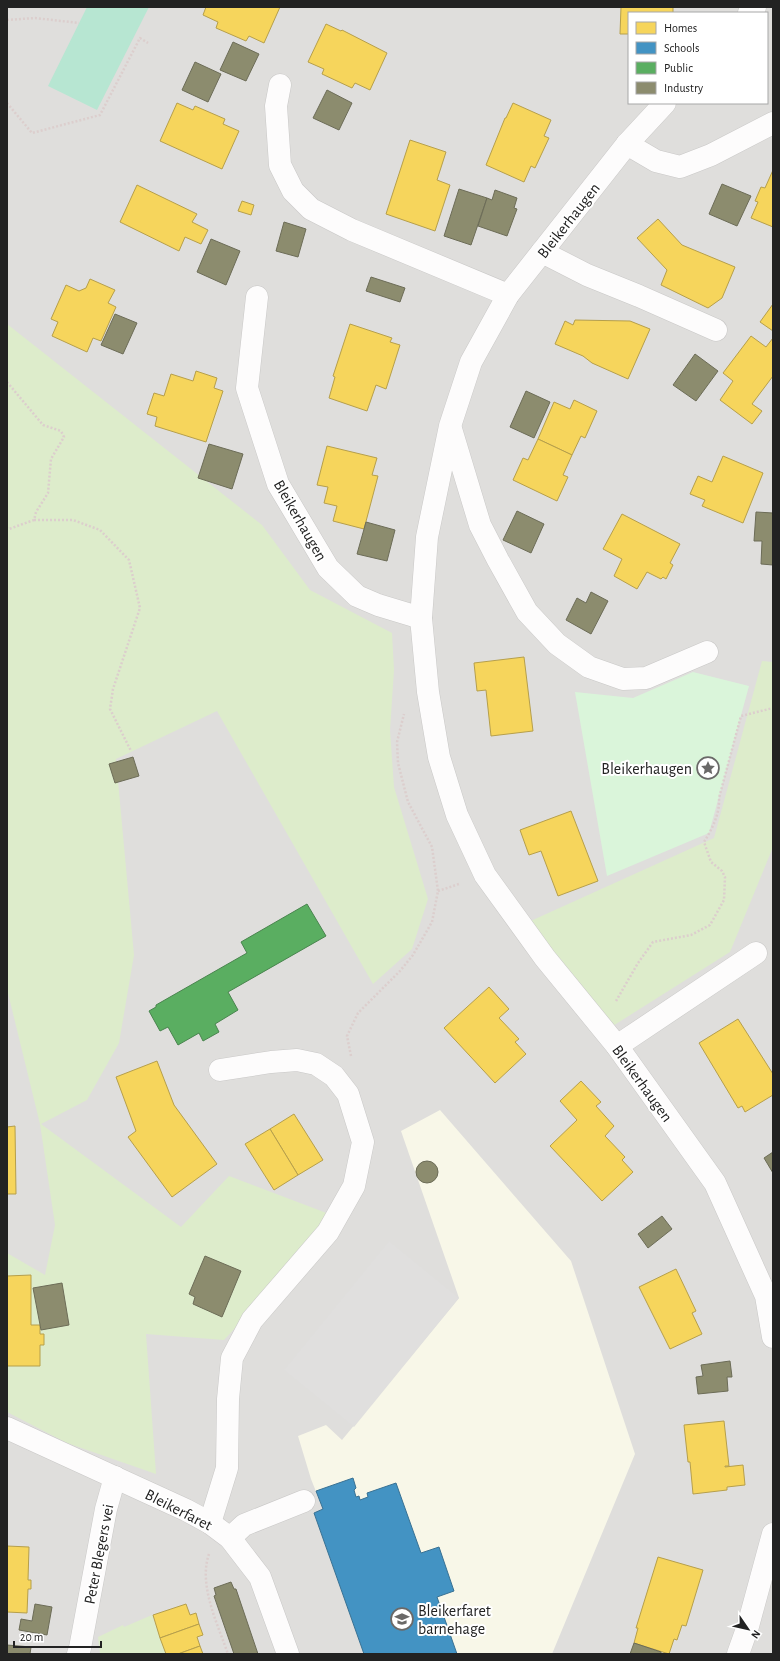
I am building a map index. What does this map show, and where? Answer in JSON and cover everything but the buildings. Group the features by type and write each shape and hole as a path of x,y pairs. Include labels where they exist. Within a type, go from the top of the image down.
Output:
{"street":[{"path":"280,85 276,106 280,165 293,192 311,209 352,230 508,295"},
{"name":"Bleikerhaugen","path":"664,104 627,144 508,295 471,362 450,426 427,537 421,618 428,692 439,757 457,815 485,875 545,958 612,1039 715,1184 766,1296 773,1337"},
{"path":"627,144 656,161 680,167 711,154 773,124"},
{"path":"542,252 587,275 716,330"},
{"name":"Bleikerhaugen","path":"257,297 247,388 278,484 328,568 357,596 378,605 421,618"},
{"path":"450,426 480,525 527,612 557,644 590,667 623,680 646,678 707,652"},
{"path":"612,1039 756,953"},
{"path":"210,1523 227,1468 228,1399 232,1358 252,1320 328,1232 354,1186 363,1142 348,1094 334,1076 316,1064 297,1060 271,1062 220,1070"},
{"name":"Bleikerfaret","path":"7,1428 115,1477 210,1523 230,1538 260,1577 288,1654"},
{"name":"Peter Blegers vei","path":"78,1654 106,1509 115,1477"},
{"path":"230,1538 244,1525 304,1501"},
{"path":"738,1654 748,1626 773,1534"}],"path":[{"path":"7,20 35,18 79,23"},
{"path":"7,103 32,133 100,115 140,38 148,43"},
{"path":"7,382 43,425 61,432 64,437 51,459 48,493 36,512 34,520"},
{"path":"7,528 10,529 34,520 73,520 100,530 129,560 140,608 113,689 110,709 131,751"},
{"path":"612,1039 616,998 653,942 691,935 710,925 724,900 726,877 722,871 711,862 704,842 712,829 718,811 719,798 741,716 773,708"},
{"path":"209,1552 207,1559 206,1582 209,1599 228,1654"}],"shaded area":[{"path":"7,7 773,7 773,1654 7,1654"},
{"path":"440,1110 571,1261 635,1454 552,1654 364,1654 314,1513 323,1509 311,1479 298,1436 326,1425 342,1440 459,1298 401,1131"},
{"path":"389,1241 459,1298 354,1427 284,1370"}],"green space":[{"path":"87,7 149,7 97,110 48,86"},
{"path":"7,324 262,525 310,590 392,633 394,670 390,730 394,787 428,899 412,949 373,984 217,711 116,759 134,955 119,1043 87,1100 41,1124 181,1227 229,1176 337,1217 224,1340 146,1334 156,1474 67,1443 7,1412 7,1253 45,1275 55,1225 40,1124 7,989"},
{"path":"762,661 773,662 773,847 730,952 608,1029 524,924 714,838"},
{"path":"693,672 749,686 709,833 607,876 575,692 633,698"},
{"path":"152,1615 166,1654 100,1654 98,1637 123,1625 124,1627"}],"place":[{"name":"Bleikerhaugen","path":"708,768"},
{"name":"Bleikerfaret barnehage","path":"402,1619"}]}
